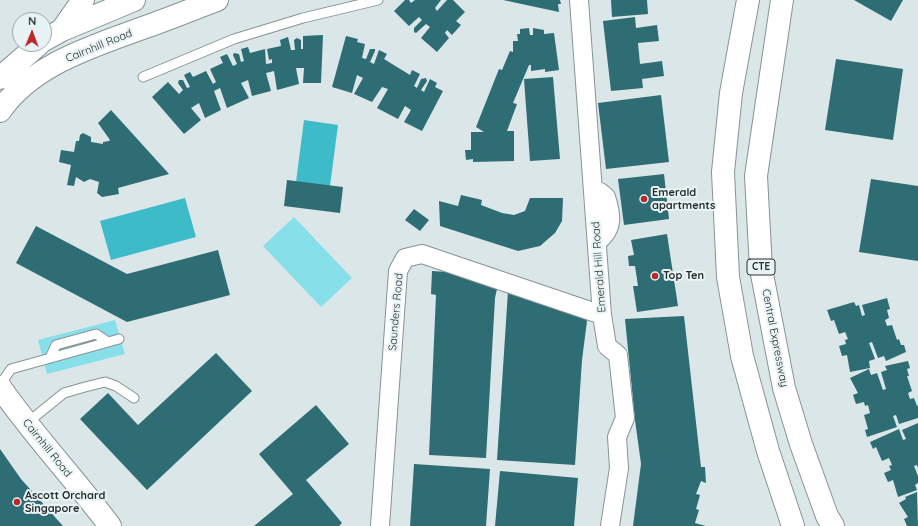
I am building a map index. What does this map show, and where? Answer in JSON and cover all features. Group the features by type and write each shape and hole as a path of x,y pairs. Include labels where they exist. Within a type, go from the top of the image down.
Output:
{"main road":[{"path":"52,33 83,0"},
{"path":"138,30 217,0"},
{"path":"748,0 731,93 723,172 728,277 742,356 768,451 793,526"},
{"name":"Central Expressway","path":"782,0 756,176 761,269 784,388 801,444 827,516 833,526"},
{"name":"Cairnhill Road","path":"0,111 28,82 68,58 138,30 129,1 52,38"},
{"path":"52,42 59,44 66,52 68,58"},
{"name":"Cairnhill Road","path":"0,78 32,52"},
{"name":"Cairnhill Road","path":"0,386 27,423 110,526"}],"street":[{"name":"Emerald Hill Road","path":"579,0 602,315 607,346 618,355 626,418 617,437 619,468 610,526"},
{"name":"Saunders Road","path":"380,526 398,272 405,258 422,254 602,315"}],"lane":[{"path":"143,77 234,39 351,3 378,0"},
{"path":"0,386 11,369 50,358 56,345 96,334 108,342 118,339"},
{"path":"27,423 64,393 105,382 116,386 134,398"}],"shaded area":[{"path":"304,120 338,125 330,186 296,182"},
{"path":"185,198 196,237 111,260 100,221"},
{"path":"294,217 352,278 321,307 263,246"},
{"path":"115,320 125,354 47,374 38,340"}],"building":[{"path":"405,0 409,0 411,3 415,0 441,0 435,8 437,11 447,0 453,0 465,12 456,21 461,25 452,35 447,30 445,33 449,38 437,52 421,38 430,27 426,24 416,33 414,32 414,28 422,20 419,17 409,26 394,11"},
{"path":"503,0 560,0 561,4 558,4 559,12"},
{"path":"611,0 647,0 648,14 612,17"},
{"path":"854,0 903,0 891,21"},
{"path":"635,17 636,28 657,25 659,41 638,43 640,64 662,61 664,76 642,79 643,88 611,91 603,21"},
{"path":"529,28 530,35 533,35 533,28 544,30 544,34 554,33 559,70 545,72 545,69 531,71 531,65 529,65 513,103 517,104 507,131 514,131 514,161 473,162 473,159 466,160 465,150 471,150 471,132 484,132 476,127 499,69 502,70 510,51 513,52 513,41 518,41 517,34 520,34 520,29"},
{"path":"323,35 321,83 303,83 304,68 296,68 299,84 277,90 274,71 266,73 271,91 252,96 248,80 241,83 249,98 227,108 220,88 214,91 221,110 205,118 199,103 191,108 201,120 184,134 152,97 168,82 179,94 183,90 178,83 179,80 183,80 187,88 190,87 184,75 190,72 193,77 206,71 213,84 216,82 210,69 223,63 220,57 227,54 233,66 237,64 233,55 234,53 239,54 241,62 244,61 241,49 248,47 250,53 265,49 266,64 272,63 272,59 269,60 267,49 281,46 280,40 288,37 291,50 295,50 294,40 297,38 301,40 301,49 303,49 303,36"},
{"path":"346,36 358,39 357,42 365,44 362,58 366,59 370,49 375,49 370,62 374,64 379,50 387,54 384,59 410,75 412,70 420,74 414,86 417,88 421,79 426,78 427,81 421,90 424,92 430,79 437,83 435,87 443,91 422,131 404,122 411,110 405,106 398,119 377,108 388,89 382,87 372,102 354,94 363,78 357,75 352,93 332,87"},
{"path":"836,59 903,69 893,140 825,130"},
{"path":"553,77 560,159 530,161 524,79"},
{"path":"661,95 669,162 606,169 598,103"},
{"path":"111,110 169,174 118,188 119,194 102,197 97,193 99,182 90,179 84,182 76,177 74,186 67,185 71,165 59,162 61,150 74,152 76,141 79,141 80,135 83,133 91,137 91,142 103,144 103,142 110,140 98,123"},
{"name":"Emerald apartments","path":"664,174 669,219 624,225 618,179"},
{"path":"871,179 918,186 918,261 859,252"},
{"path":"287,180 343,187 340,213 284,206"},
{"path":"461,195 482,200 481,205 502,213 514,215 525,211 530,198 563,198 562,221 555,233 540,246 518,251 440,226 439,201 458,206"},
{"path":"414,209 429,220 420,231 405,220"},
{"path":"36,226 127,274 218,250 230,295 127,322 16,263"},
{"name":"Top Ten","path":"667,234 678,306 637,312 633,286 638,286 635,266 629,266 628,256 634,255 631,240"},
{"path":"432,271 447,272 497,289 495,298 486,458 429,455 436,295 431,294"},
{"path":"508,291 585,318 587,321 582,360 575,465 497,460"},
{"path":"887,298 890,309 887,310 889,318 885,320 887,326 892,325 897,340 899,339 901,345 904,345 906,352 886,361 884,356 878,358 872,342 869,343 875,359 869,361 870,368 850,372 847,355 842,356 839,346 846,344 845,340 848,339 845,332 839,334 834,320 831,321 827,310 854,302 856,306 859,305 862,316 865,315 862,305"},
{"path":"684,316 701,467 705,467 706,483 701,481 696,494 700,495 696,509 699,510 695,523 706,526 633,526 641,464 625,319"},
{"path":"216,353 252,391 147,490 80,419 108,393 138,425"},
{"path":"908,361 910,368 907,369 909,376 907,376 912,391 908,393 910,399 914,398 917,406 918,405 918,418 899,424 896,415 893,416 897,427 867,437 865,430 868,429 864,415 870,413 868,405 865,406 864,402 856,404 853,395 858,393 850,378 869,369 871,375 877,373 883,390 886,389 881,372 887,370 885,366"},
{"path":"316,405 349,444 306,480 342,523 339,526 254,526 293,494 259,454"},
{"path":"918,423 918,468 917,465 914,466 918,476 918,483 915,485 917,490 898,497 893,480 888,482 884,473 891,470 889,466 892,465 889,458 882,461 876,447 873,449 870,442 899,429 903,440 906,439 902,430"},
{"path":"0,449 21,479 63,526 0,526"},
{"path":"414,464 490,469 486,526 410,526"},
{"path":"500,471 578,478 574,526 495,526"},
{"path":"917,492 918,526 907,526 904,519 908,517 899,503 906,499 905,497"}],"place":[{"name":"Emerald apartments","path":"644,199"},
{"name":"Top Ten","path":"655,276"},
{"name":"Ascott Orchard Singapore","path":"17,502"}]}
